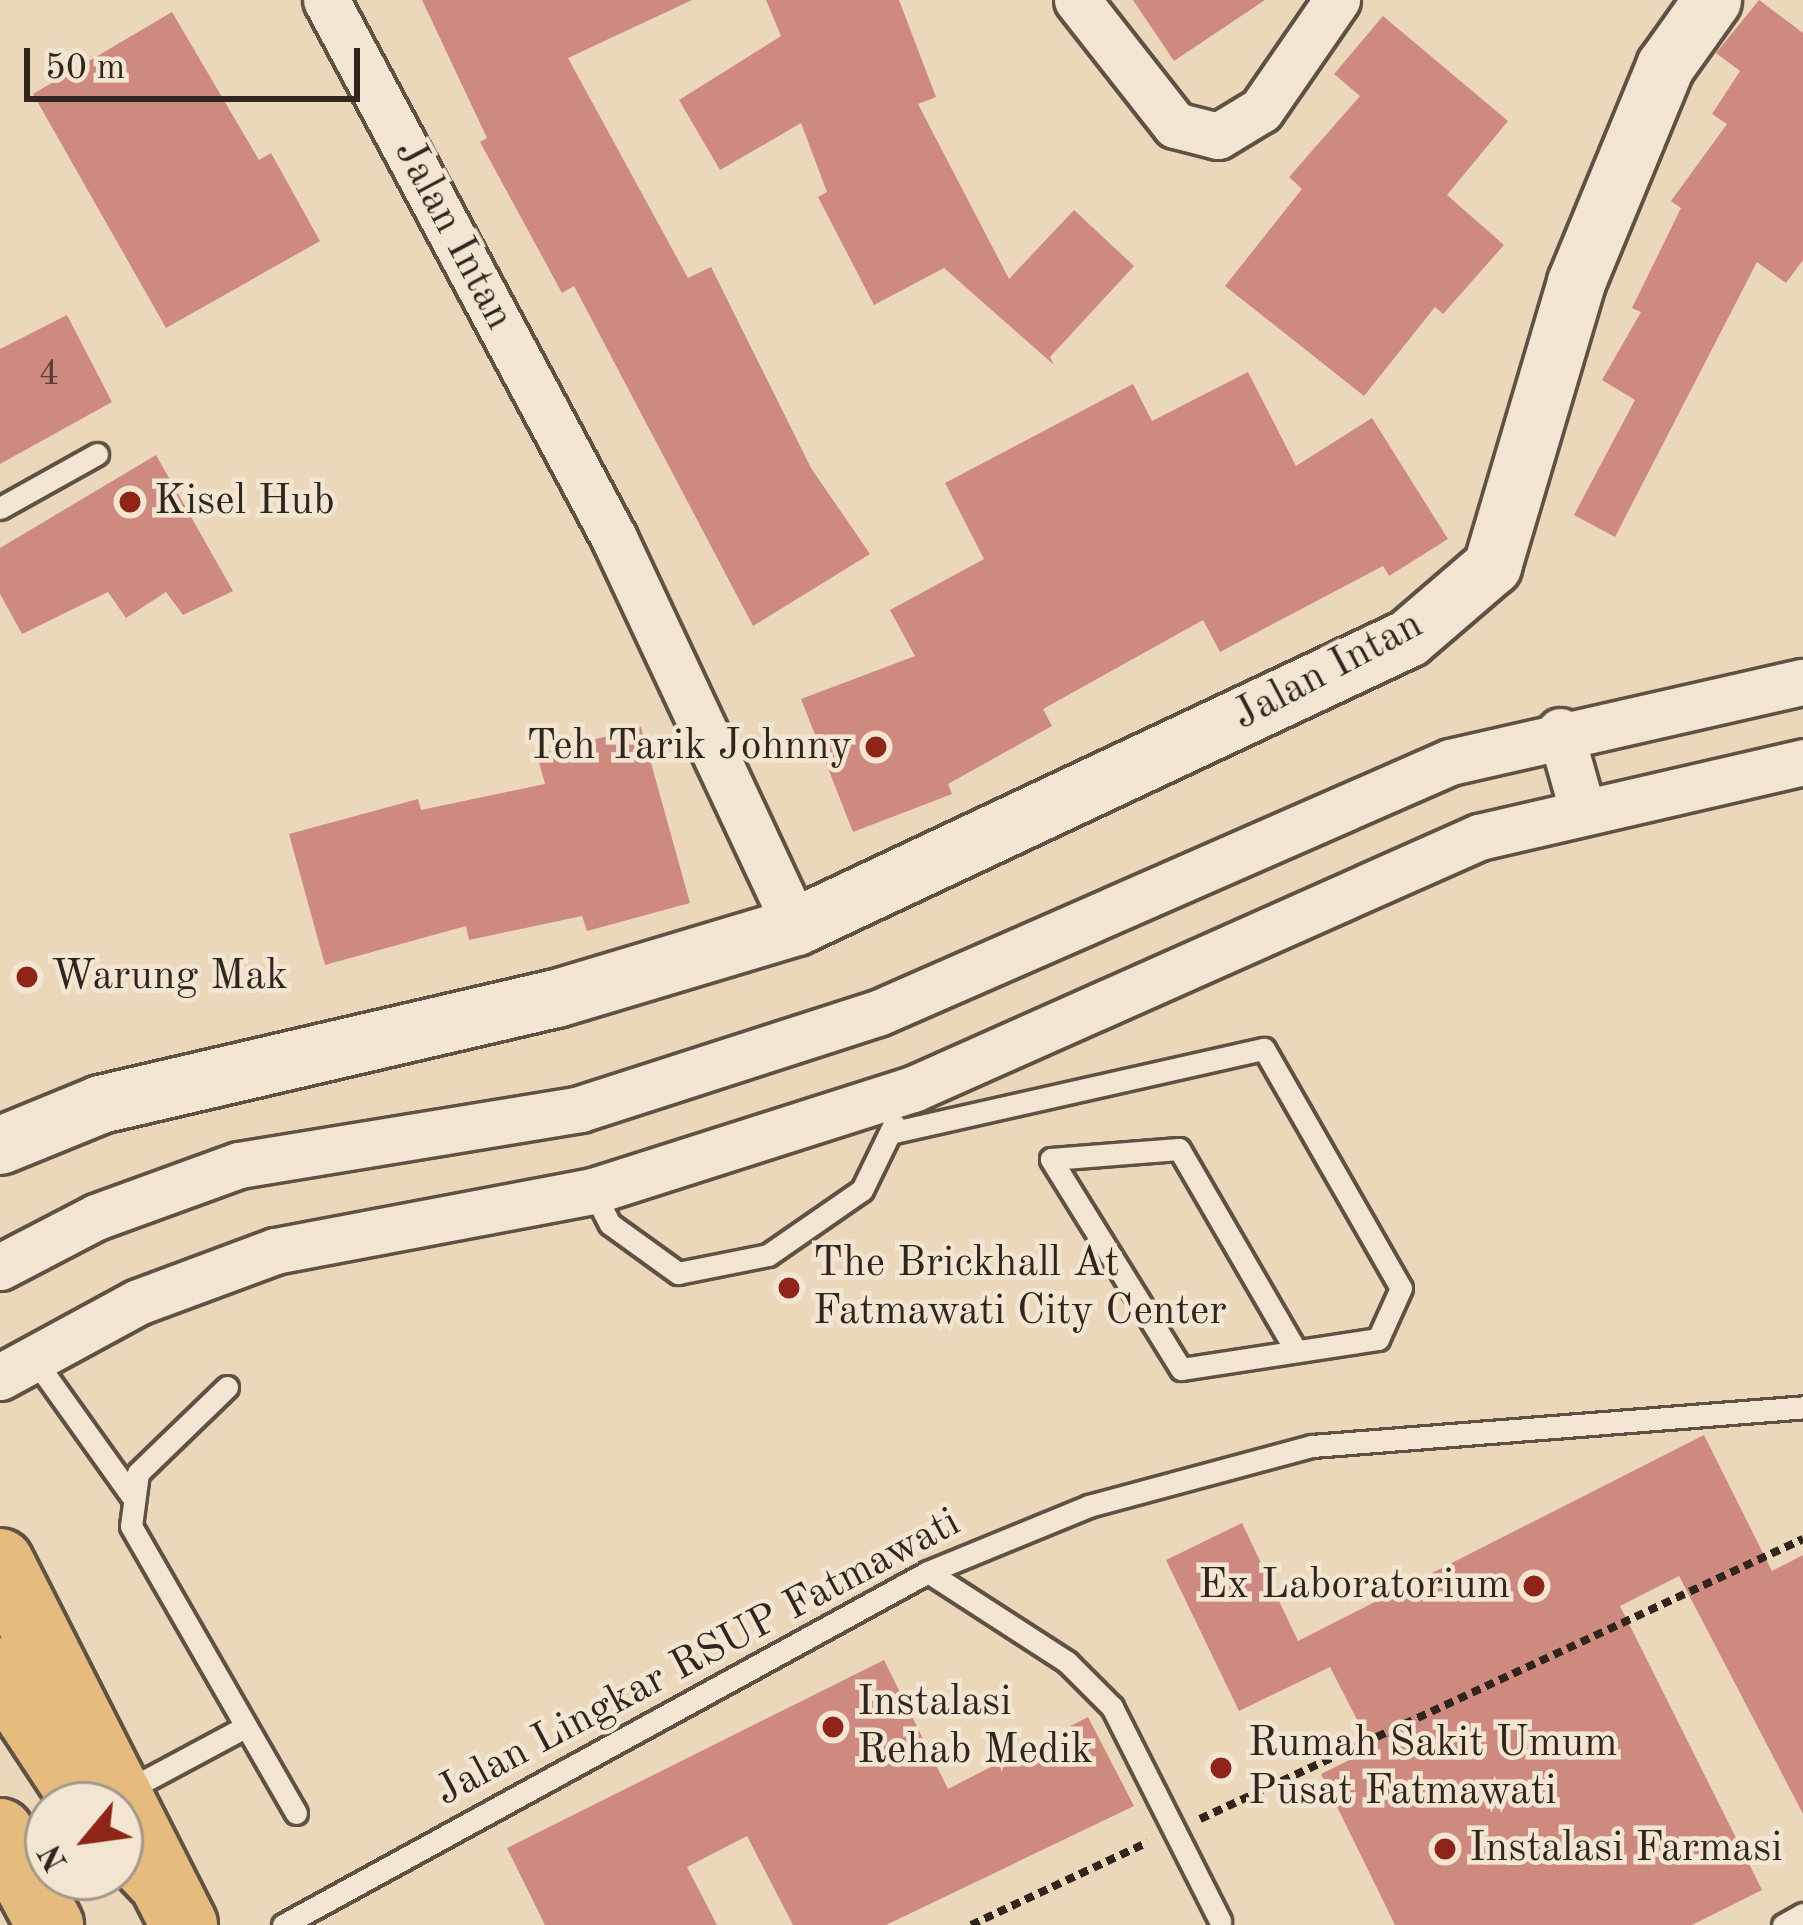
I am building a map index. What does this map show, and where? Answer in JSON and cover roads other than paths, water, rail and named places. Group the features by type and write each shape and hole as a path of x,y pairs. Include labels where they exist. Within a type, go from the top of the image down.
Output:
{"highway":[{"path":"0,1562 102,1781"},
{"path":"0,1671 83,1781"},
{"path":"0,1832 50,1925"}],"street":[{"name":"Jalan Intan","path":"326,0 603,516 796,926"},
{"path":"1077,0 1175,124 1218,136 1261,110 1337,0"},
{"name":"Jalan Intan","path":"0,1144 100,1104 556,998 796,926 1408,638 1492,566 1576,282 1665,66 1712,0"},
{"path":"0,1267 96,1216 238,1165 580,1109 878,1013 1450,762 1560,731 1803,682"},
{"path":"1560,731 1582,809"},
{"path":"17,1368 138,1302 275,1251 592,1190 913,1089 1479,837 1582,809 1803,761"}],"lane":[{"path":"0,508 97,454"},
{"path":"890,1133 1264,1049 1401,1288 1378,1340 1293,1346 1181,1369 1051,1159 1179,1149 1293,1346"},
{"path":"592,1190 610,1224 678,1274 768,1255 862,1190 913,1089"},
{"path":"17,1368 131,1495 142,1556 296,1814"},
{"path":"131,1495 154,1454 227,1387"},
{"name":"Jalan Lingkar RSUP Fatmawati","path":"283,1925 928,1572 1090,1506 1312,1446 1803,1407"},
{"path":"928,1572 1067,1662 1112,1707 1220,1922"},
{"path":"144,1836 243,1728"},
{"path":"1783,1925 1803,1914"}],"place":[{"name":"Kisel Hub","path":"130,502"},
{"name":"Teh Tarik Johnny","path":"876,747"},
{"name":"Warung Mak","path":"27,977"},
{"name":"The Brickhall At Fatmawati City Center","path":"789,1288"},
{"name":"Ex Laboratorium","path":"1534,1586"},
{"name":"Instalasi Rehab Medik","path":"833,1727"},
{"name":"Rumah Sakit Umum Pusat Fatmawati","path":"1221,1768"},
{"name":"Instalasi Farmasi","path":"1445,1849"}]}
